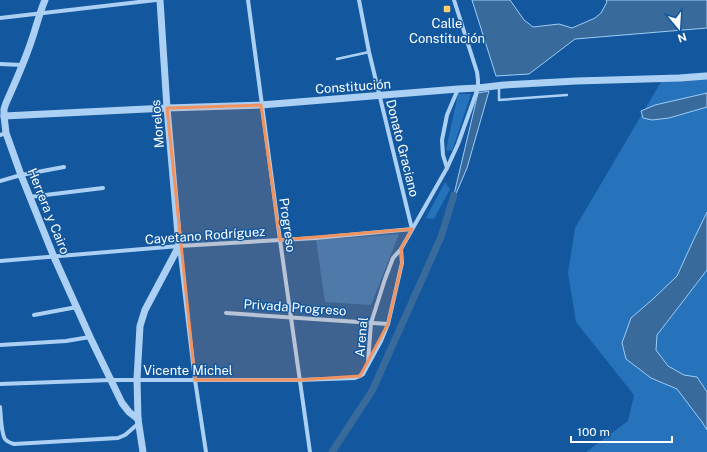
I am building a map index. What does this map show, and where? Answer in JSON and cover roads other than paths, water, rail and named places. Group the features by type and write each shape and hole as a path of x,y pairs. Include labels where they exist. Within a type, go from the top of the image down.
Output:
{"street":[{"name":"Herrera y Cairo","path":"45,0 39,14 31,42 4,109 2,116 3,134 54,257 90,337 122,403 138,421"},
{"path":"0,18 156,0"},
{"name":"Morelos","path":"160,0 167,108 179,246 195,380 206,452"},
{"name":"Progreso","path":"248,0 261,105 310,452"},
{"name":"Donato Graciano","path":"359,0 369,52 412,229"},
{"name":"Arenal","path":"368,364 371,323 393,258 401,249 447,168 458,144 478,88 477,72 454,0"},
{"path":"0,64 22,65"},
{"name":"Constitución","path":"2,116 261,105 499,86 576,81 707,76"},
{"path":"447,168 443,155 442,140 447,115 458,89"},
{"path":"0,181 21,175 64,167"},
{"path":"29,198 103,188"},
{"name":"Cayetano Rodríguez","path":"0,261 179,246 316,238 412,229"},
{"path":"143,452 138,421 137,379 140,326 145,310 179,246"},
{"name":"Arenal","path":"368,364 381,341 388,324 402,263 401,249"},
{"path":"34,315 77,307"},
{"name":"Privada Progreso","path":"226,312 388,324"},
{"path":"0,345 59,341 90,337"},
{"name":"Vicente Michel","path":"0,384 137,379 299,380 355,378 363,374 368,364"},
{"path":"0,407 5,439 14,444 118,438 125,436 138,421"}],"lane":[{"path":"337,59 369,52"},
{"path":"499,86 499,100 567,95"}],"waterway":[{"path":"332,452 372,391 441,237 454,195"}],"place":[{"name":"Calle Constitución","path":"447,9"}]}
